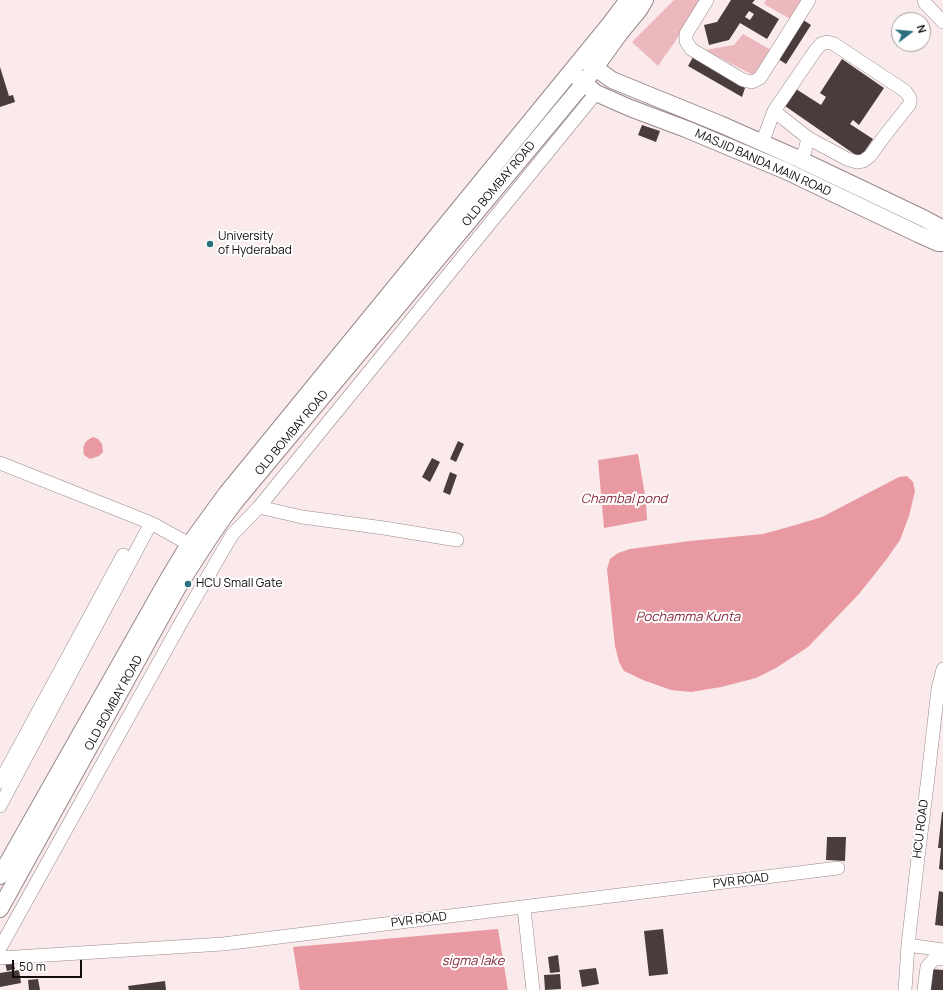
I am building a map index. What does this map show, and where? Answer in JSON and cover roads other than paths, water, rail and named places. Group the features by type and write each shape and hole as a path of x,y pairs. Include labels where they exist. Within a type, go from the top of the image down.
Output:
{"main road":[{"name":"OLD BOMBAY ROAD","path":"0,876 166,581 189,544 231,488 571,72 628,0"},
{"name":"OLD BOMBAY ROAD","path":"0,908 178,588 197,555 218,525 235,502 590,88 594,68 645,0"},
{"name":"MASJID BANDA MAIN ROAD","path":"582,58 612,80 799,159 943,229"},
{"name":"MASJID BANDA MAIN ROAD","path":"571,72 590,88 630,108 686,129 786,171 918,234 938,243 943,243"}],"street":[{"path":"707,0 686,34 686,41 691,49 743,80 752,82 760,78 809,0"},
{"path":"924,0 925,3 943,22"},
{"path":"762,143 774,111 815,51 821,44 827,42 834,44 905,91 910,96 911,100 870,156 863,161 857,162 847,159 808,138 774,111"},
{"path":"0,948 183,619 232,535 259,507 590,88"},
{"path":"799,159 805,151 808,138"},
{"path":"0,463 147,521 189,544"},
{"path":"259,507 302,517 457,540"},
{"path":"0,782 90,616 147,521"},
{"path":"0,806 147,521"},
{"name":"HCU ROAD","path":"905,990 908,945 917,866 938,731 938,689 943,669"},
{"name":"PVR ROAD","path":"0,958 223,944 838,868"},
{"path":"524,908 533,990"},
{"path":"908,945 943,950"},
{"path":"924,990 927,967 934,959 943,959"}],"water":[{"path":"93,437 98,439 102,444 103,452 99,456 90,459 84,455 84,446 85,442"},
{"name":"Chambal pond","path":"638,454 646,501 647,520 604,528 598,460"},
{"name":"Pochamma Kunta","path":"907,476 913,482 915,491 909,516 900,540 859,594 808,647 776,668 756,678 721,687 691,692 671,690 643,680 624,671 619,662 615,646 607,569 610,559 618,553 630,549 690,541 763,534 822,517 899,477"},
{"name":"sigma lake","path":"498,929 508,990 300,990 293,947"}],"place":[{"name":"University of Hyderabad","path":"210,244"},
{"name":"HCU Small Gate","path":"188,584"}]}
